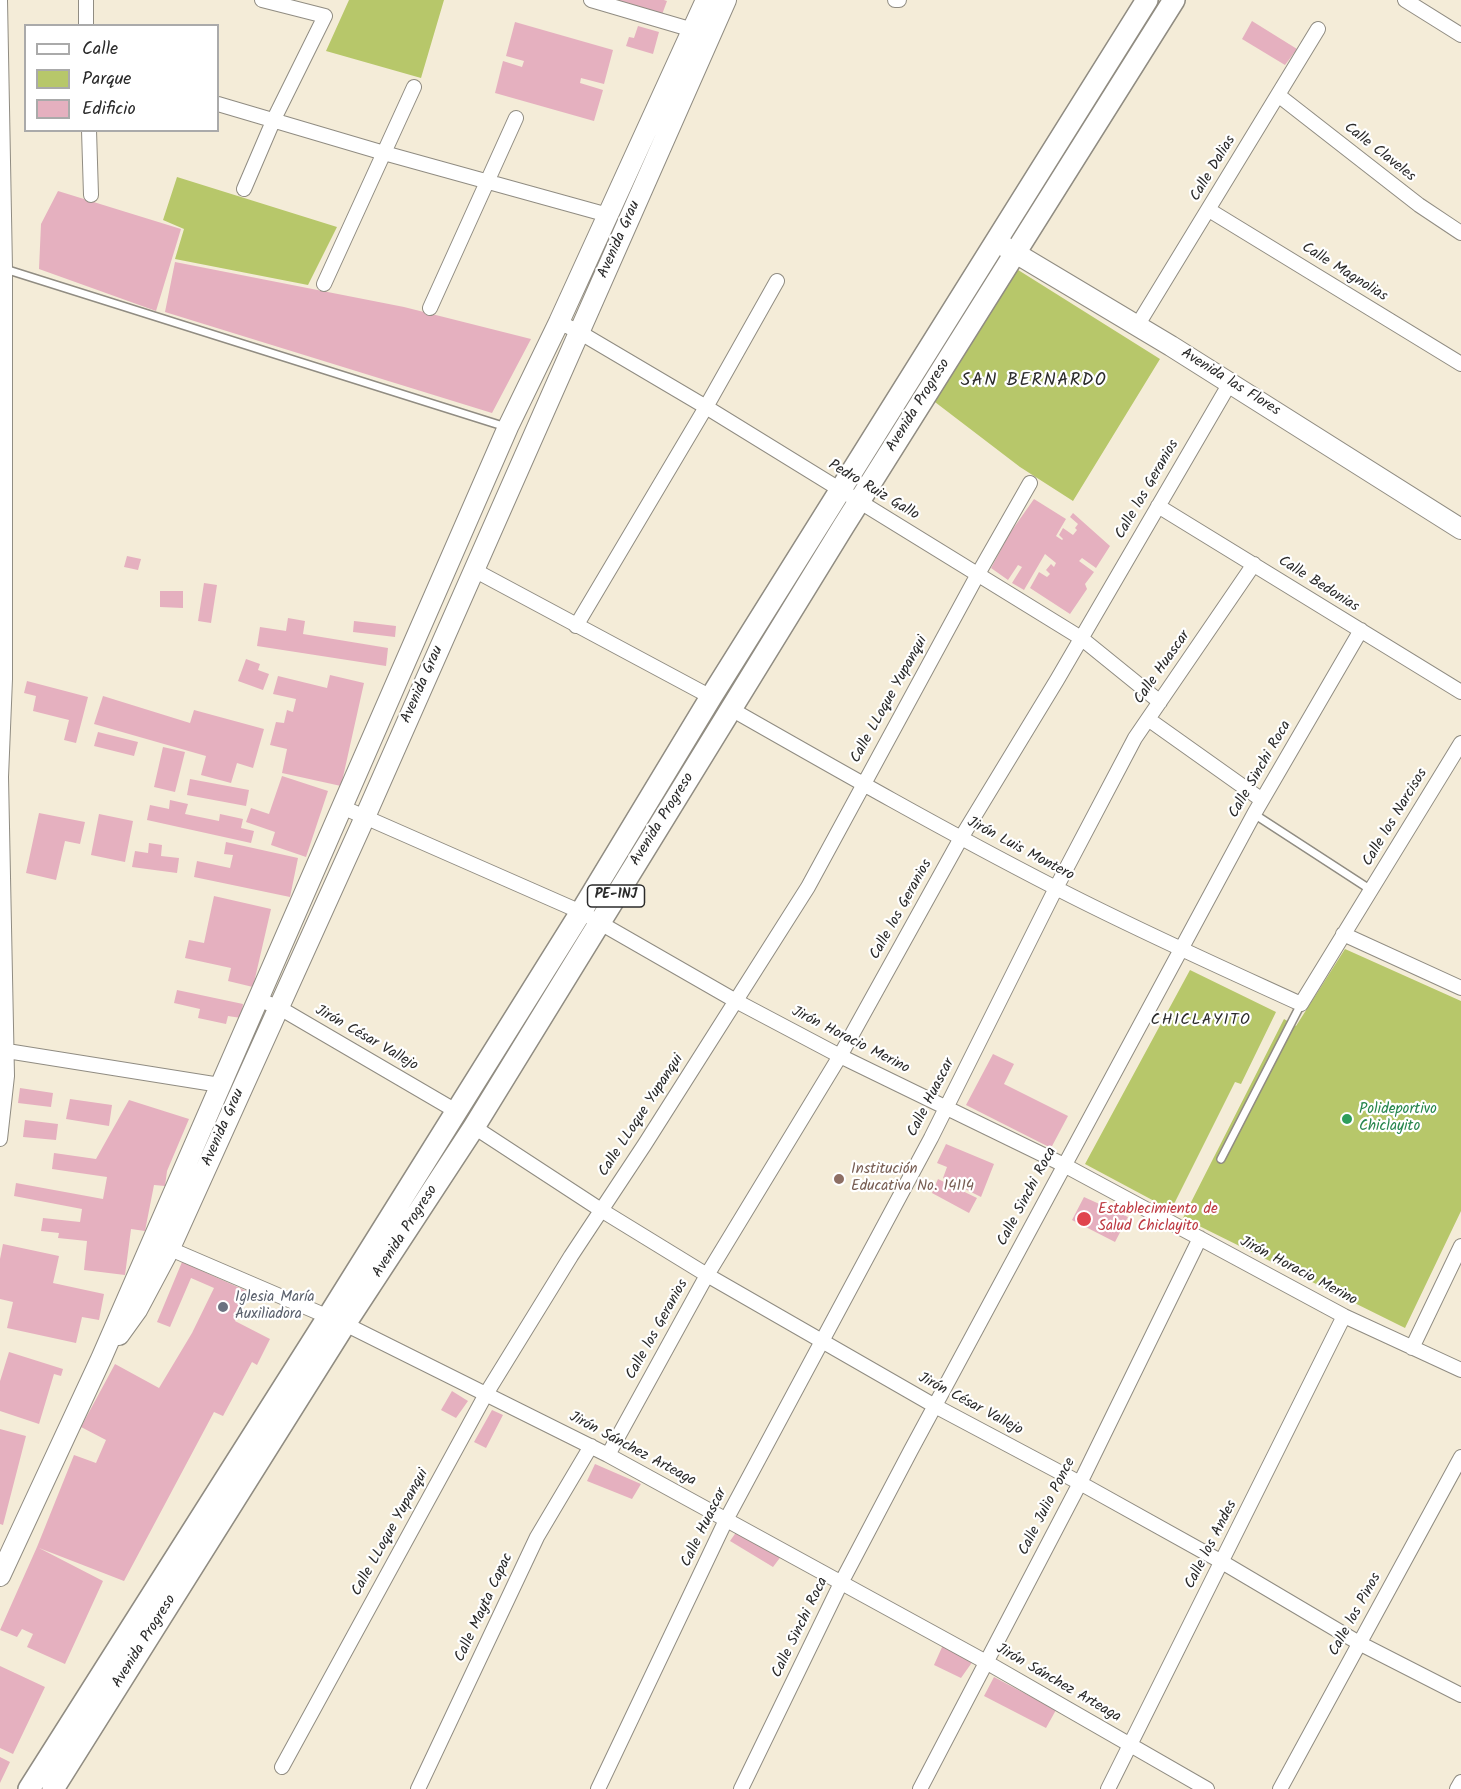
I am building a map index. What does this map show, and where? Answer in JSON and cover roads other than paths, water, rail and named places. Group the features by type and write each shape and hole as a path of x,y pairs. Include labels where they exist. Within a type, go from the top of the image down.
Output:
{"main road":[{"name":"Avenida Progreso","path":"29,1789 336,1321 474,1127 859,502 1147,0"},
{"name":"Avenida Progreso","path":"53,1789 336,1321 456,1111 840,491 1174,0"}],"street":[{"path":"0,0 5,679 2,777 8,1076 0,1139"},
{"path":"86,0 86,24"},
{"path":"244,189 274,119 324,16 262,0"},
{"path":"591,0 693,30"},
{"name":"Avenida Grau","path":"0,1576 101,1359 508,427 559,322 706,0"},
{"name":"Avenida Grau","path":"101,1359 137,1310 170,1248 365,817 726,0"},
{"path":"1405,0 1460,31"},
{"name":"Calle Dalias","path":"1137,326 1318,29"},
{"path":"324,284 414,87"},
{"name":"Calle Claveles","path":"1278,95 1419,205 1461,233"},
{"path":"219,104 608,215"},
{"path":"430,308 516,118"},
{"path":"89,132 91,195"},
{"name":"Calle Magnolias","path":"1209,210 1461,364"},
{"name":"Avenida las Flores","path":"1005,247 1230,383 1461,529"},
{"path":"576,626 706,407 777,281"},
{"name":"Pedro Ruiz Gallo","path":"559,322 706,407 1081,638 1160,702"},
{"name":"Calle los Geranios","path":"608,1455 708,1275 840,1056 961,838 1230,383"},
{"name":"Calle LLoque Yupanqui","path":"282,1767 486,1394 807,887 1030,483"},
{"name":"Calle Bedonias","path":"1158,506 1461,692"},
{"name":"Calle Huascar","path":"598,1789 726,1520 946,1108 1056,888 1136,738 1254,564"},
{"path":"474,570 711,697"},
{"name":"Calle Sinchi Roca","path":"741,1789 841,1582 934,1406 1254,814 1361,630"},
{"name":"Jirón Luis Montero","path":"731,709 961,838 1056,888 1180,949 1301,1004"},
{"path":"1148,719 1262,800"},
{"name":"Calle los Narcisos","path":"1343,934 1461,743"},
{"name":"Jirón Horacio Merino","path":"342,807 581,912 598,924 736,1001 840,1056 1064,1165 1344,1316 1461,1371"},
{"path":"1301,1004 1343,934 1461,988"},
{"name":"Jirón César Vallejo","path":"257,999 278,1007 456,1111"},
{"path":"7,1051 220,1085"},
{"name":"Jirón César Vallejo","path":"474,1127 601,1210 708,1275 934,1406 1080,1483 1222,1562 1359,1643 1461,1695"},
{"name":"Calle Julio Ponce","path":"920,1789 1080,1483 1200,1238"},
{"name":"Jirón Sánchez Arteaga","path":"151,1241 336,1321 591,1446 986,1662 1207,1789"},
{"path":"1412,1347 1461,1246"},
{"name":"Calle los Andes","path":"1108,1789 1344,1316"},
{"name":"Calle Mayta Capac","path":"418,1789 537,1537 591,1446"},
{"name":"Calle los Pinos","path":"1280,1789 1461,1457"},
{"path":"1457,1789 1461,1782"}],"lane":[{"path":"3,267 508,427"},
{"path":"1254,814 1371,890"},
{"path":"1221,1159 1301,1004"}],"place":[{"name":"Polideportivo Chiclayito","path":"1347,1119"},
{"name":"Institución Educativa No. 14114","path":"839,1179"},
{"name":"Establecimiento de Salud Chiclayito","path":"1084,1219"},
{"name":"Iglesia María Auxiliadora","path":"223,1307"}],"district":[{"name":"SAN BERNARDO","path":"1034,382"},
{"name":"CHICLAYITO","path":"1201,1021"}]}
